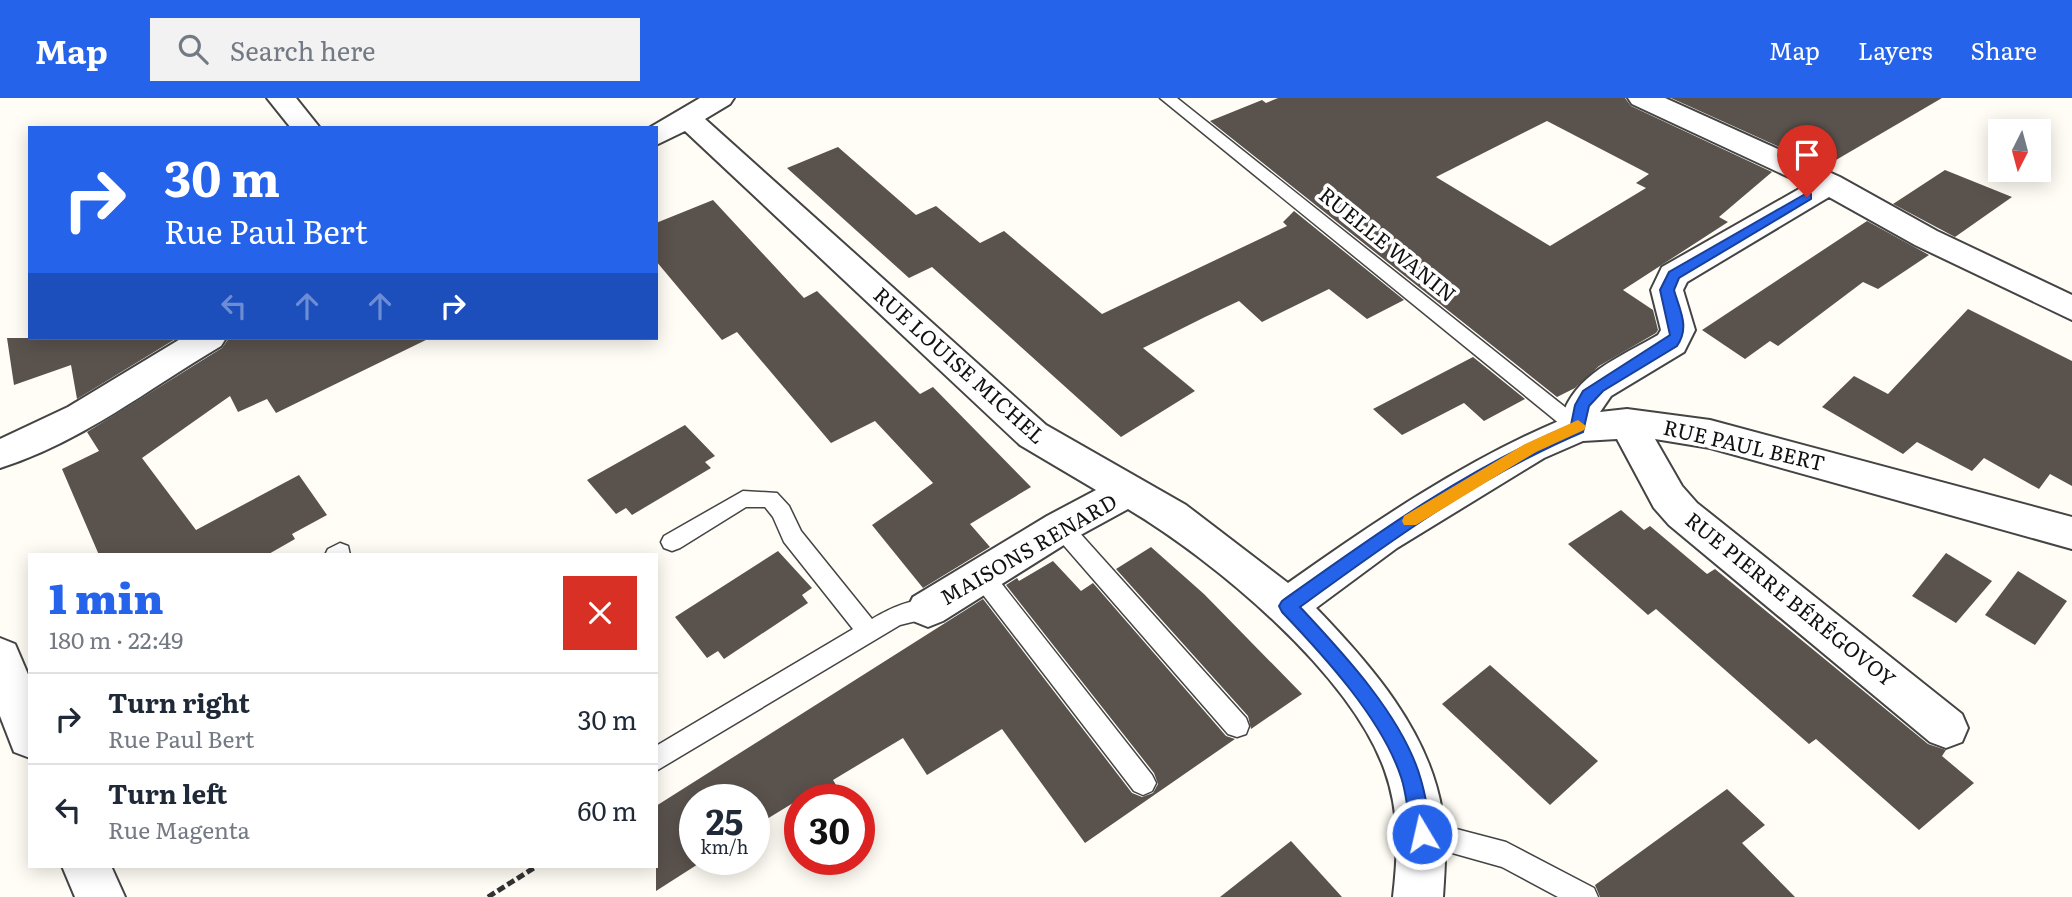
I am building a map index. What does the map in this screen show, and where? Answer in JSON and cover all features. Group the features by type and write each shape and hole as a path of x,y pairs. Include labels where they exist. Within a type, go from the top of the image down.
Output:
{"street":[{"path":"281,98 304,126"},
{"path":"658,135 720,98"},
{"path":"1642,98 1829,184 1926,238 2072,309"},
{"name":"RUE LOUISE MICHEL","path":"688,118 1033,435 1172,516 1288,606"},
{"path":"1578,428 1582,405 1588,395 1672,343 1677,336 1678,330 1667,290 1674,275 1829,184"},
{"path":"0,454 43,438 206,340"},
{"name":"RUE PAUL BERT","path":"1288,606 1383,537 1531,448 1578,428 1628,423 1678,427 1737,440 2072,533"},
{"name":"RUE PIERRE BÉRÉGOVOY","path":"1628,423 1668,497 1683,514 1946,728"},
{"name":"MAISONS RENARD","path":"928,609 1061,527 1129,491"},
{"path":"1288,606 1341,662 1397,744 1412,779 1422,834 1418,897"},
{"path":"0,657 19,736"},
{"path":"87,868 100,897"}],"lane":[{"name":"RUELLE WANIN","path":"1168,98 1578,428"},
{"path":"672,542 743,499 769,499 782,512 792,536 869,632"},
{"path":"1061,527 1237,726"},
{"path":"982,576 1143,783"},
{"path":"658,759 894,617 928,609"},
{"path":"1422,834 1506,855 1585,897"}],"path":[{"path":"488,897 534,868"}],"building":[{"path":"1278,98 1625,98 1631,106 1772,172 1719,217 1728,222 1623,290 1653,310 1658,330 1656,333 1599,366 1575,388 1557,397 1210,121 1262,100 1266,103","holes":["1547,121 1649,174 1636,183 1646,188 1550,246 1436,177"]},
{"path":"1671,98 1942,98 1824,167"},
{"path":"838,147 916,215 936,206 980,243 1004,231 1102,314 1287,226 1283,222 1294,211 1404,300 1367,319 1329,289 1262,322 1239,301 1205,317 1143,348 1195,391 1121,437 932,267 909,278 787,168"},
{"path":"1945,170 2012,197 1955,237 1893,204"},
{"path":"713,200 804,298 817,291 920,394 933,387 1031,487 970,524 990,547 923,588 872,525 933,483 875,421 831,443 737,332 722,340 658,263 658,222"},
{"path":"1867,221 1929,255 1878,289 1863,282 1778,346 1770,341 1745,359 1702,330"},
{"path":"1968,309 2072,361 2072,486 2050,474 2039,489 1984,458 1972,471 1917,442 1903,454 1822,407 1854,376 1888,394"},
{"path":"7,338 174,340 77,399 71,365 14,385"},
{"path":"228,340 426,340 276,413 267,399 238,412 230,396 142,458 196,530 299,475 327,515 292,534 295,539 270,553 98,553 62,469 99,451 87,432 222,348"},
{"path":"1473,357 1525,399 1484,421 1464,403 1402,435 1373,409"},
{"path":"685,425 715,456 705,462 711,468 632,515 626,508 616,514 587,480"},
{"path":"1621,510 1644,530 1650,526 1707,574 1715,569 1928,744 1946,750 1942,756 1974,783 1919,830 1816,739 1809,744 1656,609 1648,615 1568,544"},
{"path":"1151,547 1204,594 1302,694 1251,729 1248,716 1116,569"},
{"path":"778,551 812,588 802,595 808,603 724,659 718,651 707,658 675,617"},
{"path":"1946,553 1992,581 1956,623 1912,596"},
{"path":"1053,561 1081,591 1093,583 1226,736 1235,739 1085,843 1002,729 927,775 903,738 833,780 835,784 784,784 784,809 770,817 770,784 691,784 983,599 1132,793 1142,797 1153,793 1158,784 1154,773 1006,585 1017,578 1019,581"},
{"path":"2018,571 2067,601 2035,645 1985,615"},
{"path":"1490,665 1598,761 1550,805 1442,704"},
{"path":"1727,789 1765,825 1742,843 1795,897 1600,897 1595,885"},
{"path":"679,791 681,875 656,891 658,868 658,805"},
{"path":"1291,841 1342,897 1220,897"}],"slow traffic":[{"path":"1410,521 1531,448 1578,426"}],"route":[{"path":"1422,834 1419,805 1412,779 1397,744 1341,662 1288,606 1383,537 1531,448 1578,428 1582,405 1588,395 1672,343 1677,336 1678,330 1667,290 1674,275 1807,197"}]}
